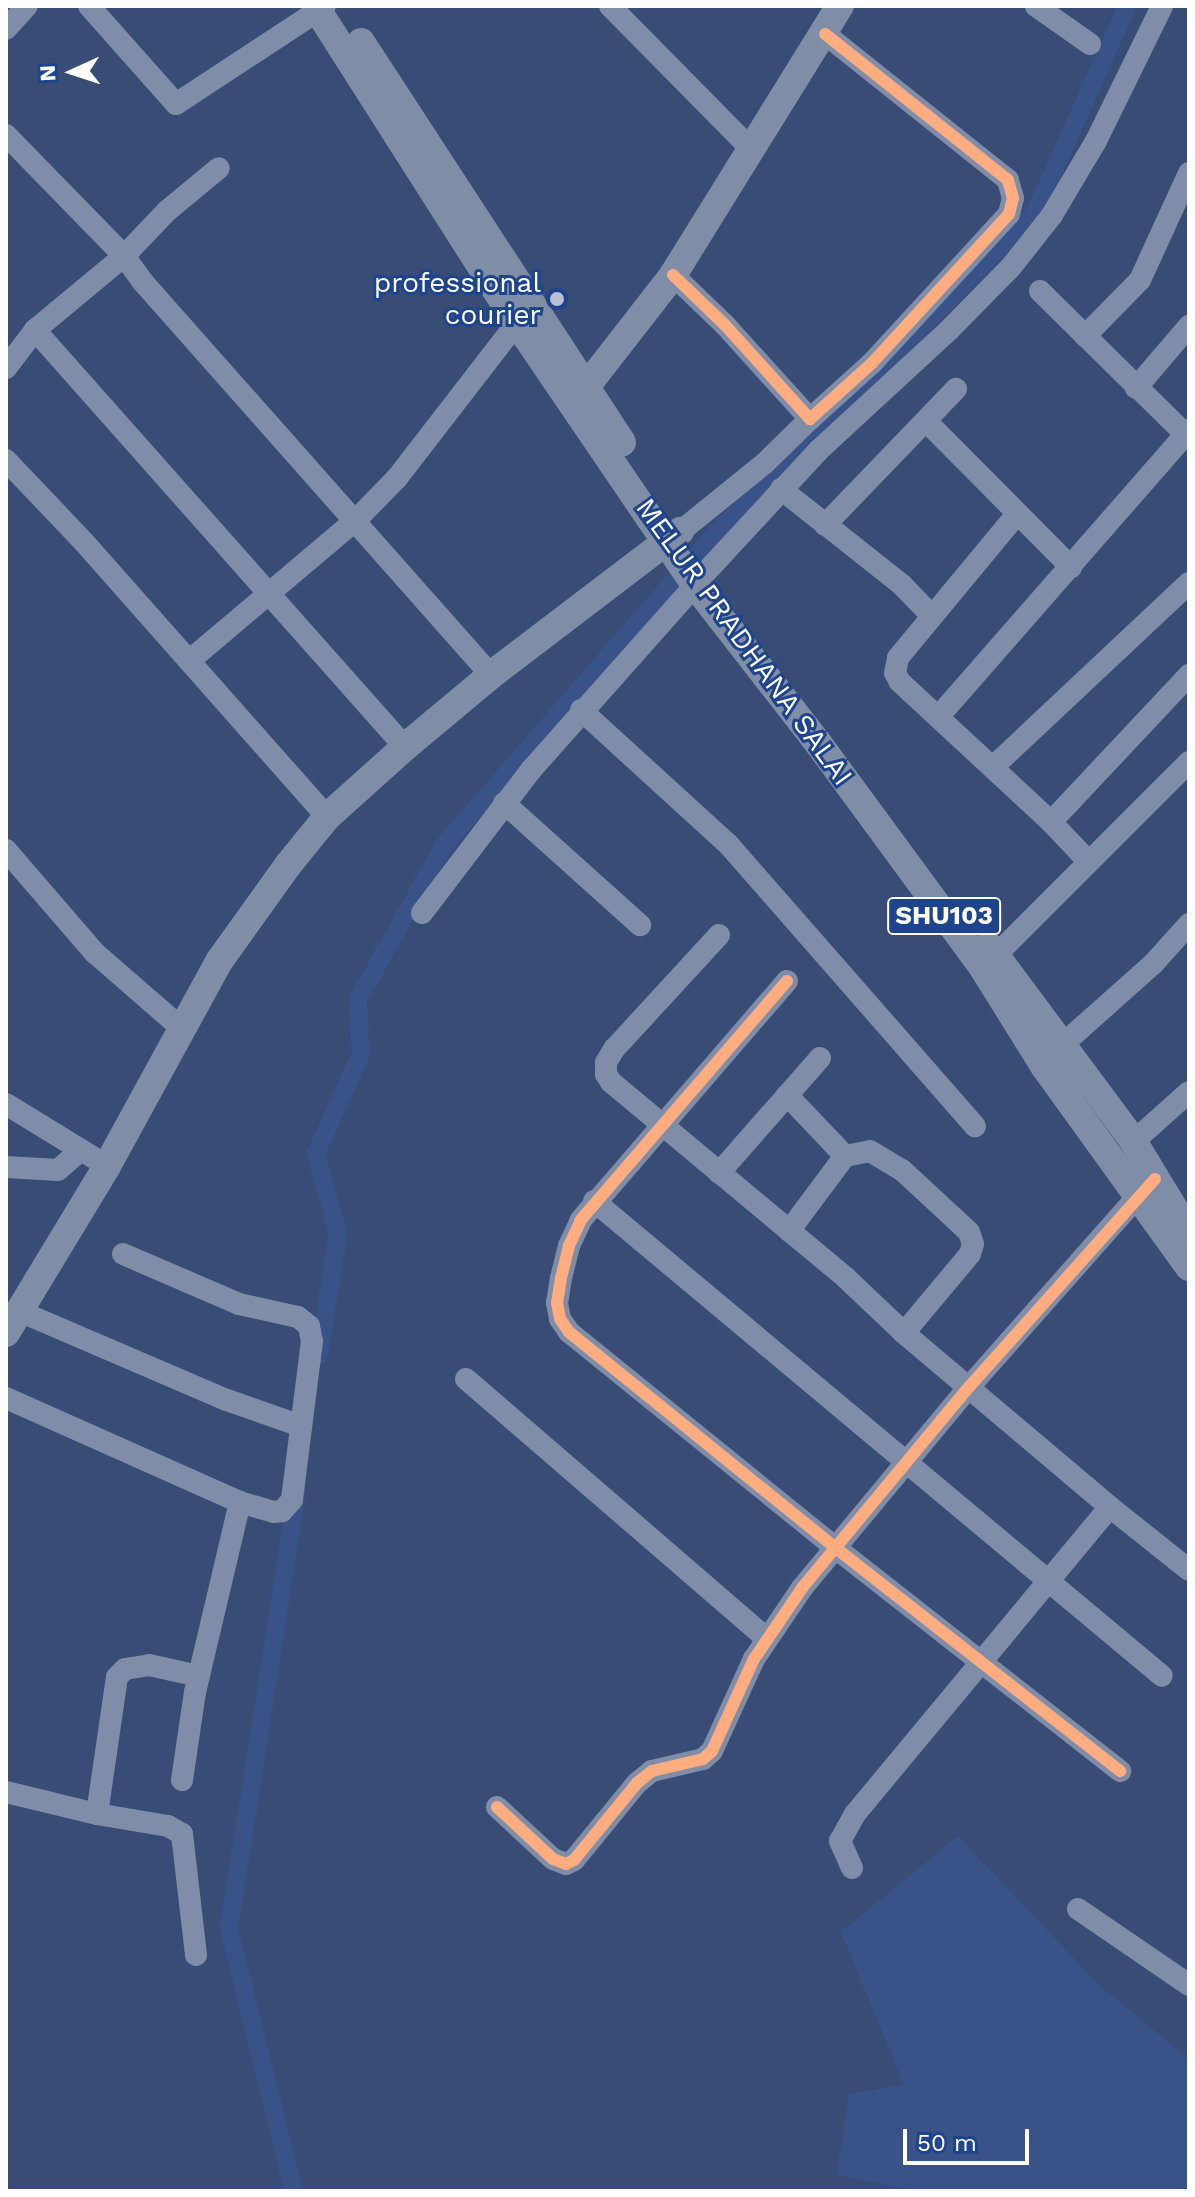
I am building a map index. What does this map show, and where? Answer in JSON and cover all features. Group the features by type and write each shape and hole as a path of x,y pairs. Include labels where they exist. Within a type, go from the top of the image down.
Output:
{"main road":[{"path":"578,397 673,275 840,6"},
{"name":"MELUR PRADHANA SALAI","path":"323,7 517,323 578,397"},
{"name":"MELUR PRADHANA SALAI","path":"323,7 578,397 689,559 769,650 989,962 1062,1045 1133,1142 1146,1186 1189,1267"},
{"path":"13,1322 107,1166 180,1027 256,907 327,817 491,675 689,559"},
{"name":"MELUR PRADHANA SALAI","path":"989,962 1044,1066 1189,1233"}],"street":[{"path":"6,29 27,6"},
{"path":"89,6 176,104 323,7"},
{"path":"610,6 751,149"},
{"path":"1036,6 1090,44"},
{"path":"689,559 781,489 1011,267 1044,226 1096,141 1162,6"},
{"path":"422,913 504,803 581,710 689,559 765,463 924,309 1009,214 1013,198 1008,180 998,170 825,34"},
{"path":"6,135 124,256 142,281 491,675"},
{"path":"6,368 35,330 124,256 167,211 219,168"},
{"path":"1085,336 1140,280 1189,173"},
{"path":"673,275 725,325 810,419"},
{"path":"939,716 1187,432 1136,388 1040,291"},
{"path":"189,661 356,520 397,478 517,323"},
{"path":"1136,388 1189,326"},
{"path":"35,330 405,747"},
{"path":"825,525 956,389"},
{"path":"926,421 1071,567"},
{"path":"6,460 327,817"},
{"path":"781,489 902,585 932,616"},
{"path":"1017,514 895,665 900,682 1051,822 1089,862"},
{"path":"993,767 1189,583"},
{"path":"1051,822 1189,675"},
{"path":"581,710 728,844 975,1126"},
{"path":"989,962 1189,762"},
{"path":"504,803 640,925"},
{"path":"6,850 95,953 180,1027"},
{"path":"1062,1045 1153,964 1189,924"},
{"path":"719,935 614,1049 606,1063 606,1074 611,1082 1110,1507 1189,1570"},
{"path":"787,981 594,1201 569,1246 557,1303 560,1319 569,1332 837,1549 985,1662 1120,1771"},
{"path":"719,1173 820,1058"},
{"path":"1133,1142 1189,1092"},
{"path":"787,1095 845,1156"},
{"path":"6,1104 107,1166"},
{"path":"6,1167 58,1170 81,1150"},
{"path":"789,1231 845,1156 861,1150 884,1157 902,1170 973,1238 970,1254 904,1333"},
{"path":"497,1807 553,1859 566,1864 574,1860 637,1783 652,1771 703,1759 712,1751 767,1639 802,1588 969,1387 1146,1186"},
{"path":"594,1201 1049,1585 1162,1676"},
{"path":"6,1398 240,1502 274,1512 289,1506 312,1341 309,1326 298,1317 239,1304 190,1286 123,1254"},
{"path":"13,1322 301,1426"},
{"path":"466,1379 767,1639"},
{"path":"182,1780 199,1676 240,1502"},
{"path":"852,1868 842,1850 843,1831 1049,1585 1110,1507"},
{"path":"97,1814 117,1677 125,1669 149,1665 199,1676"},
{"path":"6,1792 97,1814 168,1826 182,1834 196,1955"},
{"path":"1078,1909 1189,1985"}],"water":[{"path":"958,1836 1100,1986 1189,2059 1189,2191 916,2191 837,2175 849,2094 904,2084 841,1932"}],"waterway":[{"path":"319,1355 338,1233 316,1153 361,1054 358,1000 445,844 714,535 1035,213 1127,6"},
{"path":"294,2191 229,1929 297,1491"}],"cycle path":[{"path":"673,275 725,325 810,419 872,363 1009,214 1013,198 1008,180 825,34"},
{"path":"787,981 581,1220 569,1246 561,1278 557,1303 560,1319 569,1332 837,1549 1120,1771"},
{"path":"497,1807 553,1859 566,1864 574,1860 637,1783 652,1771 703,1759 712,1751 754,1659 802,1588 969,1387 1155,1179"}],"place":[{"name":"professional courier","path":"557,299"}]}
